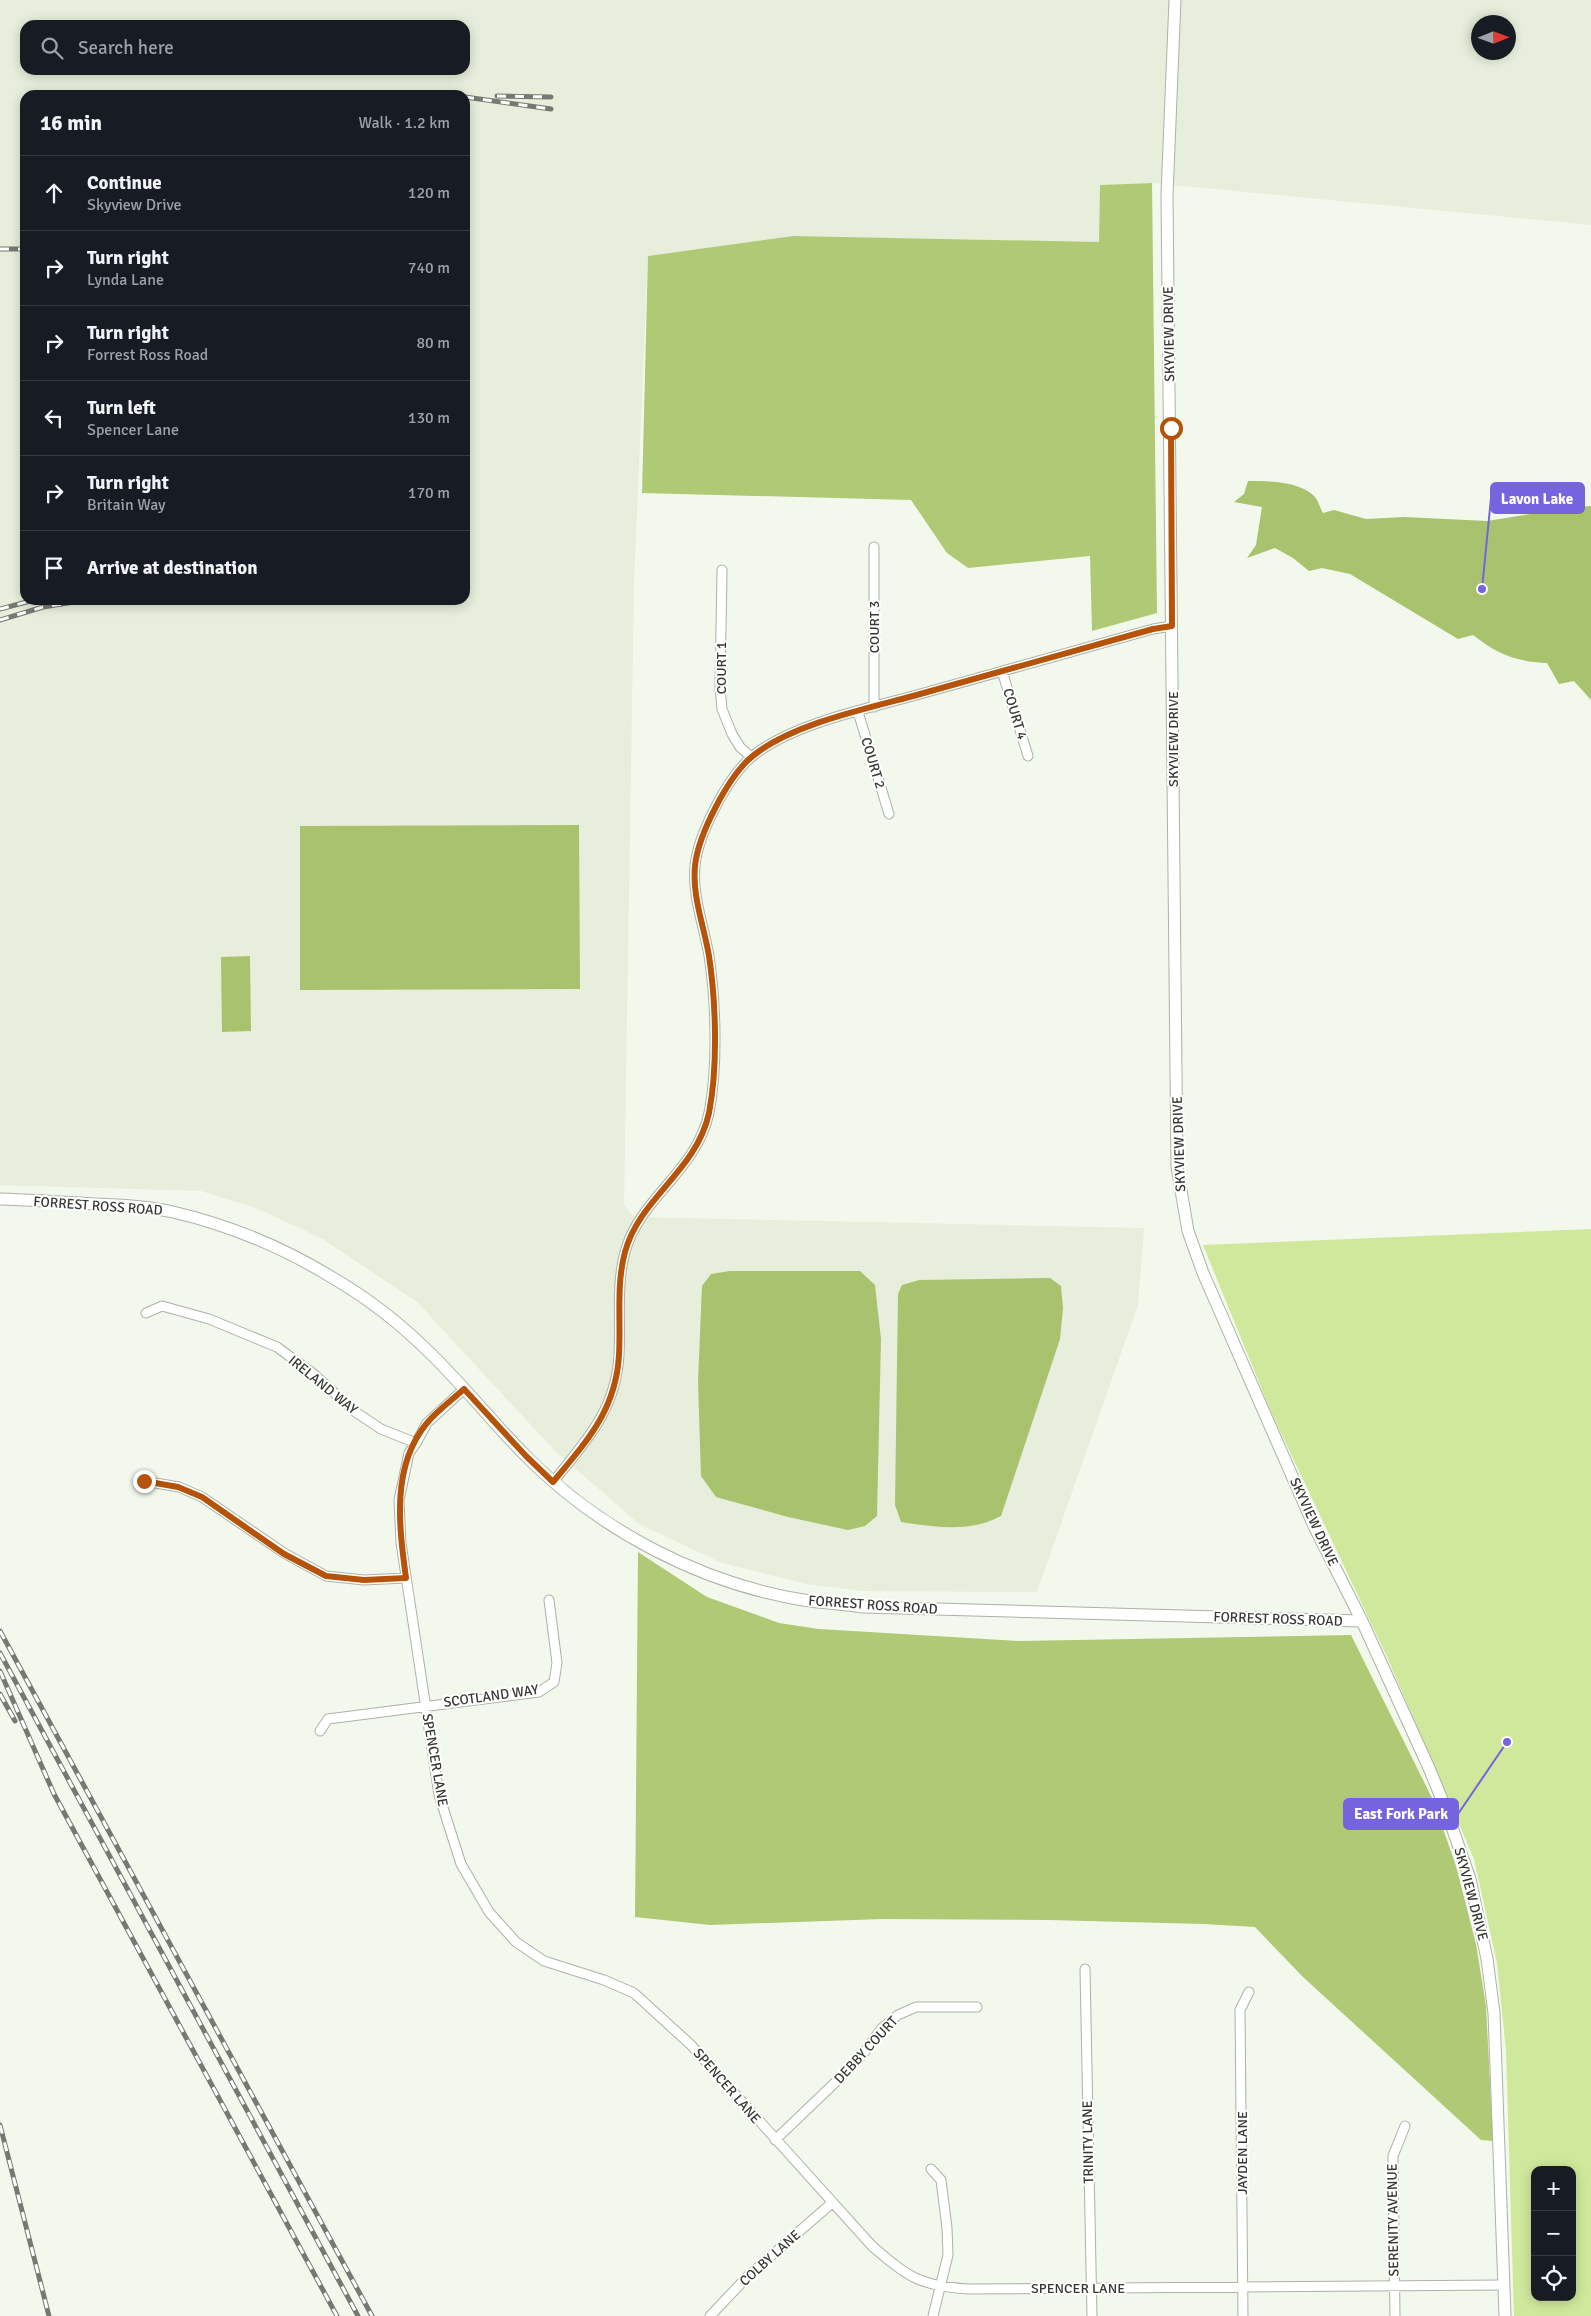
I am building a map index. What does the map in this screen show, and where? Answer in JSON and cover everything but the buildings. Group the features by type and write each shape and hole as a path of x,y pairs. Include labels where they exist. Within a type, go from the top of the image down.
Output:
{"street":[{"name":"SKYVIEW DRIVE","path":"1176,0 1167,195 1177,1167 1181,1199 1188,1231 1221,1316 1314,1526 1362,1621 1445,1807 1476,1903 1487,1959 1494,2013 1505,2316"},
{"name":"COURT 3","path":"874,548 874,707"},
{"name":"COURT 1","path":"722,570 720,688 722,709 736,741 751,756"},
{"path":"553,1482 596,1428 614,1390 619,1354 621,1277 625,1250 641,1218 685,1165 700,1142 705,1127 713,1080 714,998 707,948 696,897 695,868 706,825 728,786 751,756 792,734 874,707 1153,629 1172,626"},
{"name":"COURT 4","path":"1002,671 1028,756"},
{"name":"COURT 2","path":"858,712 888,814"},
{"name":"FORREST ROSS ROAD","path":"0,1199 112,1204 158,1209 182,1214 252,1236 312,1266 354,1291 396,1322 432,1355 526,1456 553,1482 595,1515 648,1546 683,1563 730,1581 803,1600 863,1607 1362,1621"},
{"name":"IRELAND WAY","path":"146,1313 162,1306 209,1319 277,1347 315,1375 354,1411 381,1429 416,1443"},
{"name":"SPENCER LANE","path":"464,1389 427,1423 410,1453 399,1500 401,1543 439,1795 461,1864 489,1912 516,1942 544,1961 604,1980 634,1993 691,2045 872,2246 902,2272 930,2285 968,2289 1504,2285"},
{"path":"144,1481 178,1487 202,1497 284,1554 326,1576 364,1580 406,1578"},
{"name":"SCOTLAND WAY","path":"320,1731 328,1719 539,1692 554,1682 557,1663 549,1600"},
{"name":"TRINITY LANE","path":"1085,1968 1092,2316"},
{"name":"JAYDEN LANE","path":"1243,2316 1240,2010 1249,1992"},
{"name":"DEBBY COURT","path":"775,2140 842,2076 863,2054 882,2028 898,2015 916,2007 977,2006"},
{"name":"SERENITY AVENUE","path":"1394,2316 1393,2156 1405,2126"},
{"path":"931,2169 942,2180 948,2255 933,2316"},
{"name":"COLBY LANE","path":"710,2316 748,2276 832,2203"}],"shaded area":[{"path":"0,0 1591,0 1591,225 1152,183 1100,185 1099,242 793,236 648,256 634,582 624,1205 634,1217 1144,1228 1138,1305 1037,1592 863,1591 807,1584 722,1563 639,1524 555,1451 417,1302 323,1239 256,1208 201,1191 0,1185"},
{"path":"1152,183 1157,613 1092,631 1090,556 968,568 947,553 911,500 642,493 648,256 793,236 1099,242 1100,185"},
{"path":"1248,481 1291,484 1306,490 1315,497 1323,513 1334,510 1366,519 1404,517 1487,521 1591,506 1591,700 1574,681 1559,684 1547,663 1525,661 1507,656 1491,648 1473,635 1458,639 1350,574 1322,568 1309,571 1293,558 1275,548 1247,558 1256,545 1262,507 1234,502 1244,494"},
{"path":"579,825 580,989 300,990 300,826"},
{"path":"250,956 251,1031 222,1032 221,957"},
{"path":"1591,1229 1591,2316 1514,2316 1506,2051 1497,1963 1474,1859 1387,1657 1272,1414 1203,1245"},
{"path":"730,1271 860,1271 875,1285 881,1339 877,1516 865,1526 848,1530 788,1517 716,1497 701,1476 698,1382 702,1286 711,1274"},
{"path":"1050,1278 1061,1286 1063,1308 1060,1339 1001,1516 977,1525 965,1527 939,1527 901,1522 895,1505 898,1294 902,1285 919,1280"},
{"path":"638,1552 707,1597 779,1623 819,1629 1020,1641 1351,1635 1433,1800 1456,1866 1476,1944 1486,2006 1493,2141 1481,2140 1303,1977 1255,1927 1049,1920 882,1919 710,1925 635,1917"}],"railway":[{"path":"497,96 551,97"},
{"path":"470,98 551,109"},
{"path":"0,249 20,249"},
{"path":"0,609 20,604"},
{"path":"0,620 56,605"},
{"path":"0,1631 372,2316"},
{"path":"0,1653 358,2316"},
{"path":"0,1671 54,1794 337,2316"},
{"path":"0,1694 15,1721"},
{"path":"0,2125 49,2316"}],"place":[{"name":"Lavon Lake","path":"1482,589"},
{"name":"East Fork Park","path":"1507,1742"}],"route":[{"path":"144,1481 178,1487 202,1497 284,1554 326,1576 364,1580 406,1578 401,1543 399,1500 410,1453 427,1423 464,1389 526,1456 553,1482 596,1428 610,1402 614,1390 619,1354 621,1277 625,1250 641,1218 694,1152 700,1142 709,1112 714,1060 714,998 707,948 696,897 695,868 706,825 728,786 751,756 780,739 807,728 874,707 1160,627 1172,626 1171,428"}]}
